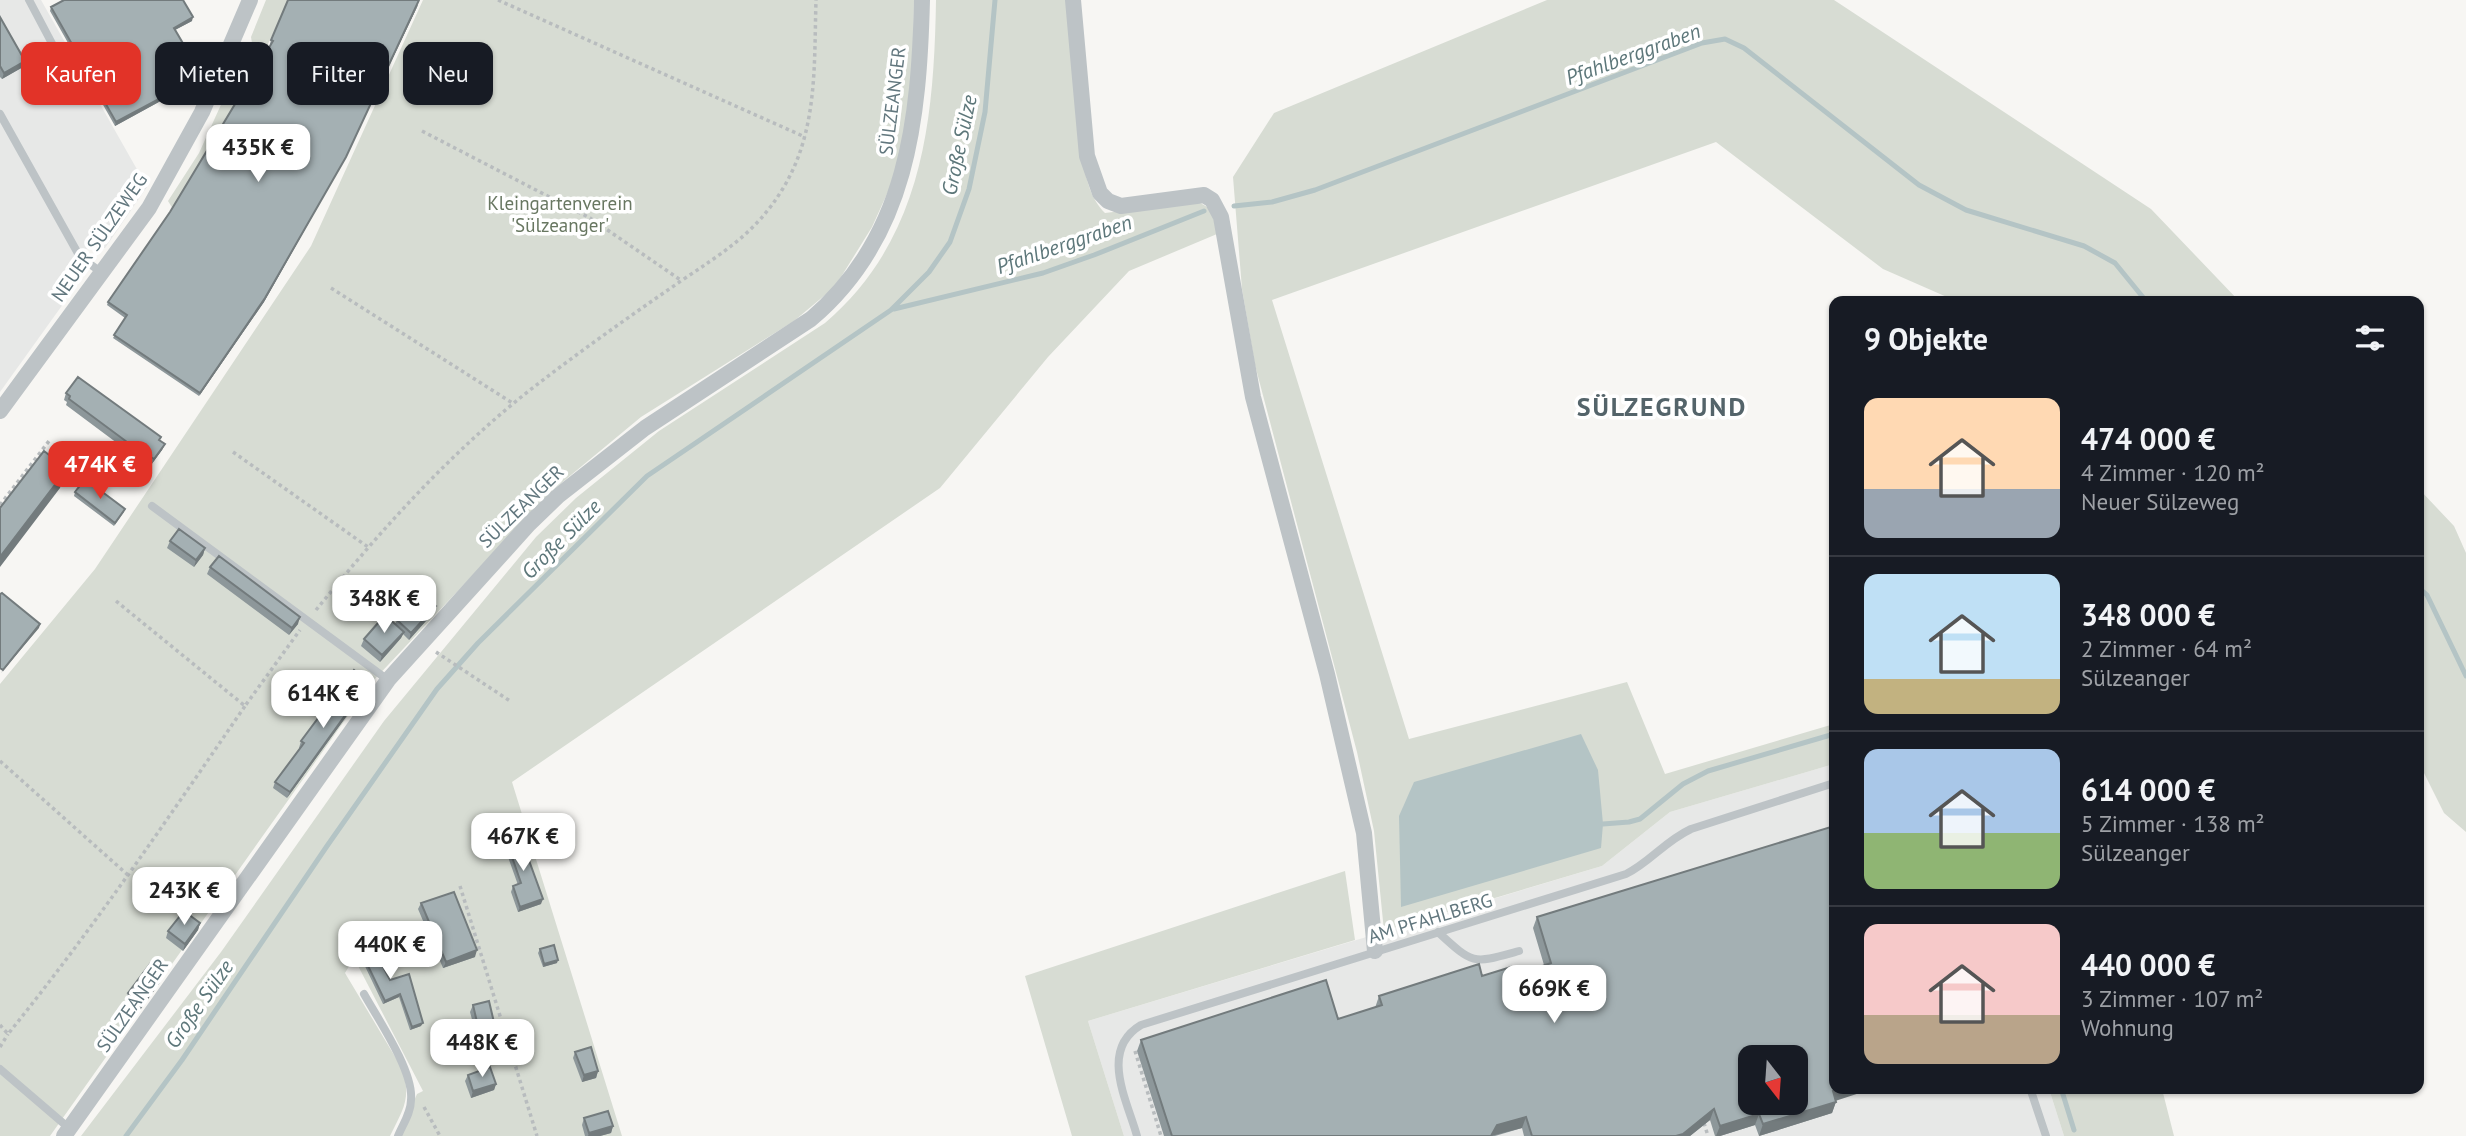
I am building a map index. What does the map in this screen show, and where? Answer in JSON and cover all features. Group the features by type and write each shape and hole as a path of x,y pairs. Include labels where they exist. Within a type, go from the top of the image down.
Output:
{"street":[{"name":"NEUER SÜLZEWEG","path":"0,411 149,208 202,112 250,0"},
{"name":"SÜLZEANGER","path":"67,1132 388,680 528,524 558,496 645,428 811,319 840,290 881,227 902,177 918,96 922,0"},
{"path":"1073,0 1087,156 1100,193 1108,201 1122,206 1204,195 1212,200 1220,216 1253,397 1327,674 1359,812 1367,857 1375,951"}],"lane":[{"path":"29,0 51,42"},
{"path":"0,114 80,257 101,272"},
{"path":"152,506 388,680"},
{"name":"AM PFAHLBERG","path":"1130,1033 1147,1023 1626,874 1670,840 1691,829 1829,785"},
{"path":"1438,932 1463,955 1476,961 1519,951"},
{"path":"364,994 409,1079 410,1111 398,1136"},
{"path":"1130,1033 1118,1055 1118,1072 1138,1136"},
{"path":"0,1069 67,1132"},
{"path":"2032,1094 2046,1136"}],"path":[{"path":"498,0 805,137"},
{"path":"0,1047 129,876 245,706 308,620 368,547 439,473 514,404 726,252 758,224 782,191 805,137 813,106 816,0"},
{"path":"422,131 590,218 682,281"},
{"path":"331,288 514,404"},
{"path":"0,505 49,440"},
{"path":"233,452 368,547"},
{"path":"116,601 245,706"},
{"path":"439,653 510,701"},
{"path":"0,761 129,876"},
{"path":"460,886 537,1136"},
{"path":"0,1025 8,1034"},
{"path":"1130,1033 1161,1136"},
{"path":"1118,1055 1135,1050"},
{"path":"1704,1123 1708,1136"}],"shaded area":[{"path":"0,0 41,0 65,42 21,42 21,105 101,105 147,187 105,248 83,249 73,262 76,286 0,392"},
{"path":"1581,734 1598,770 1603,824 1601,848 1401,907 1399,816 1414,782"},
{"path":"1829,765 1829,1094 2051,1094 2064,1136 1124,1136 1088,1021 1602,866 1670,812"}],"green space":[{"path":"266,0 289,0 269,42 252,42 251,37"},
{"name":"Kleingartenverein 'Sülzeanger'","path":"423,0 914,0 913,72 908,125 891,185 872,227 831,290 794,321 641,417 553,490 372,682 50,1136 0,1136 0,684 95,569 311,246 375,105 389,105 389,75 403,44 403,105 493,105 493,42 404,42"},
{"path":"936,0 1067,0 1083,161 1096,201 1105,213 1195,202 1206,206 1212,213 1217,234 1129,271 1048,357 940,488 512,782 622,1136 399,1136 417,1094 423,1091 354,958 345,973 403,1070 406,1097 390,1136 81,1136 221,952 384,721 536,537 576,498 659,431 825,323 858,290 883,254 903,216 916,175 932,90"},
{"path":"1547,0 1834,0 2151,209 2234,296 1945,296 1883,269 1716,142 1272,300 1409,739 1627,682 1665,774 1829,725 1829,765 1670,812 1602,866 1384,931 1374,831 1357,752 1255,365 1242,289 1233,177 1274,113"},
{"path":"221,105 236,105 173,209 168,201 199,153"},
{"path":"2424,494 2454,526 2466,553 2466,832 2444,813 2424,773"},
{"path":"1345,871 1355,940 1088,1021 1124,1136 1072,1136 1025,976"},
{"path":"2051,1094 2163,1094 2174,1136 2064,1136"}],"building":[{"path":"64,0 183,0 193,17 174,28 182,42 155,42 155,101 116,122 106,105 141,105 141,42 71,42 51,7"},
{"path":"288,0 419,0 389,65 389,42 287,42 287,105 370,105 346,157 265,298 200,393 114,335 127,315 108,302 170,212 234,105 273,105 271,40"},
{"path":"0,17 21,54 21,63 4,73 0,66"},
{"path":"78,377 161,437 159,440 165,444 154,459 69,399 70,396 66,393"},
{"path":"44,451 67,469 0,557 0,508"},
{"path":"85,479 125,509 115,523 75,492"},
{"path":"179,529 205,548 196,560 170,541"},
{"path":"219,556 300,617 292,628 210,567"},
{"path":"2,593 40,624 3,670 0,668"},
{"path":"421,593 436,606 411,633 397,620"},
{"path":"385,615 404,632 382,655 364,639"},
{"path":"354,670 369,682 290,792 275,782 304,743 301,741"},
{"path":"1829,828 1829,1094 1834,1094 1836,1102 1808,1110 1808,1045 1738,1045 1738,1115 1756,1115 1720,1126 1714,1109 1683,1134 1676,1136 1532,1136 1526,1117 1497,1125 1491,1136 1172,1136 1141,1040 1326,980 1338,1019 1382,1005 1379,996 1479,964 1482,976 1511,967 1514,976 1551,963 1537,917"},
{"path":"519,833 543,899 520,907 513,886 521,883 505,837"},
{"path":"454,892 477,950 446,962 421,903"},
{"path":"184,911 200,923 185,944 168,931"},
{"path":"365,932 390,980 409,974 423,1023 412,1027 400,994 385,1001 354,937"},
{"path":"554,945 558,960 544,964 540,949"},
{"path":"150,964 164,974 143,1004 128,993"},
{"path":"489,1001 496,1031 480,1035 473,1005"},
{"path":"591,1047 598,1071 584,1075 575,1052"},
{"path":"490,1067 496,1084 473,1091 468,1075"},
{"path":"608,1111 613,1126 589,1133 584,1118"},
{"path":"1759,1115 1793,1115 1763,1124"}],"waterway":[{"name":"Große Sülze","path":"126,1136 182,1060 437,689 478,643 647,476 891,310 929,272 950,242 969,189 985,112 995,0"},
{"name":"Pfahlberggraben","path":"1234,206 1272,202 1315,190 1702,43 1725,39 1744,48 1919,185 1966,210 2084,246 2115,263 2142,296"},
{"name":"Pfahlberggraben","path":"894,309 1043,273 1204,211"},
{"name":"Pfahlberggraben","path":"2424,592 2466,676"},
{"path":"1603,824 1640,819 1683,784 1708,771 1829,735"},
{"path":"2063,1094 2074,1130"}],"district":[{"name":"SÜLZEGRUND","path":"1662,406"}]}
